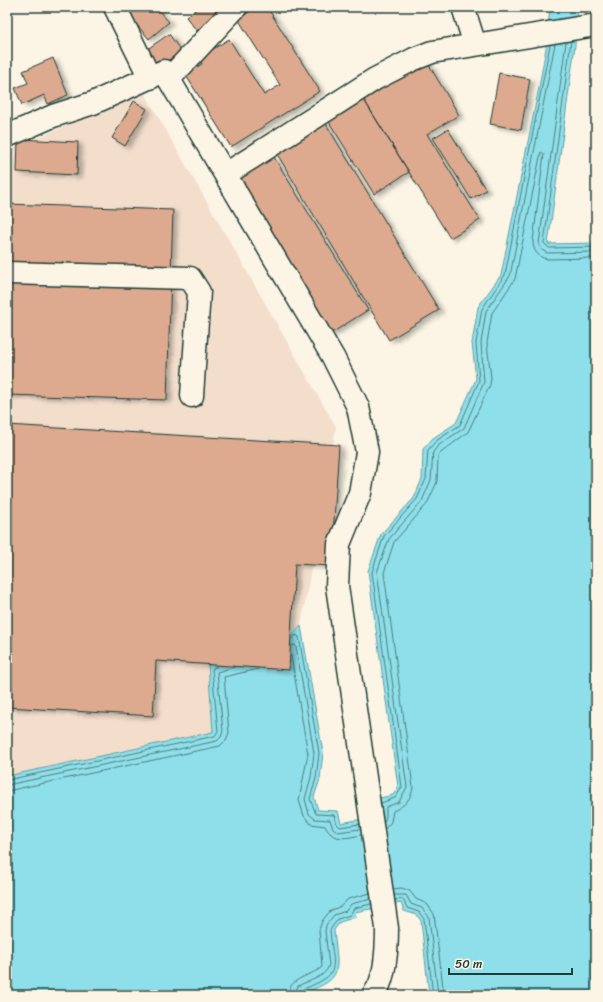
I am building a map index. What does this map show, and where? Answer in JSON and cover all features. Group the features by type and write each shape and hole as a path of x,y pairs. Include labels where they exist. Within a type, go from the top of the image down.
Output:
{"street":[{"path":"115,7 159,78 226,174 333,357 358,407 367,452 360,494 339,544 337,586 384,907 387,952 382,976 373,995"},
{"path":"7,136 53,116 93,103 159,78 236,7"},
{"path":"463,7 475,46"},
{"path":"226,174 375,79 414,59 432,52 596,25"},
{"path":"7,273 190,278 199,292 192,396"}],"shaded area":[{"path":"144,92 336,427 301,626 272,651 208,664 214,732 7,776 7,151"}],"water":[{"path":"550,7 577,7 575,45 548,244 596,243 596,995 429,995 421,921 417,915 404,911 401,903 355,912 356,917 340,922 334,930 337,957 335,973 331,979 324,984 298,995 7,995 7,776 213,732 208,664 272,651 301,626 323,753 320,779 314,797 318,810 338,811 341,823 378,816 376,799 393,795 398,787 368,571 381,534 414,498 422,479 423,449 433,438 456,423 476,379 472,343 478,307 501,275 539,87 546,48"}],"building":[{"path":"133,7 162,7 159,11 169,22 149,39 126,12"},
{"path":"199,7 217,7 221,13 197,31 186,17"},
{"path":"257,7 267,7 320,91 231,147 185,74 202,64 199,58 229,39 264,95 280,85 238,19"},
{"path":"169,34 181,51 158,68 146,50"},
{"path":"53,58 68,95 48,104 44,95 22,105 15,88 28,83 23,71"},
{"path":"426,60 459,115 427,134 480,220 450,238 364,100"},
{"path":"499,73 530,79 521,130 490,124"},
{"path":"364,100 409,172 374,194 329,122"},
{"path":"134,101 147,109 125,146 112,138"},
{"path":"323,119 439,310 389,340 274,149"},
{"path":"448,129 486,190 471,199 433,138"},
{"path":"18,139 78,142 77,175 17,172"},
{"path":"274,157 368,310 330,334 236,180"},
{"path":"7,204 173,210 167,400 7,395"},
{"path":"7,425 339,445 331,566 295,564 289,670 156,661 153,716 7,707"}]}
